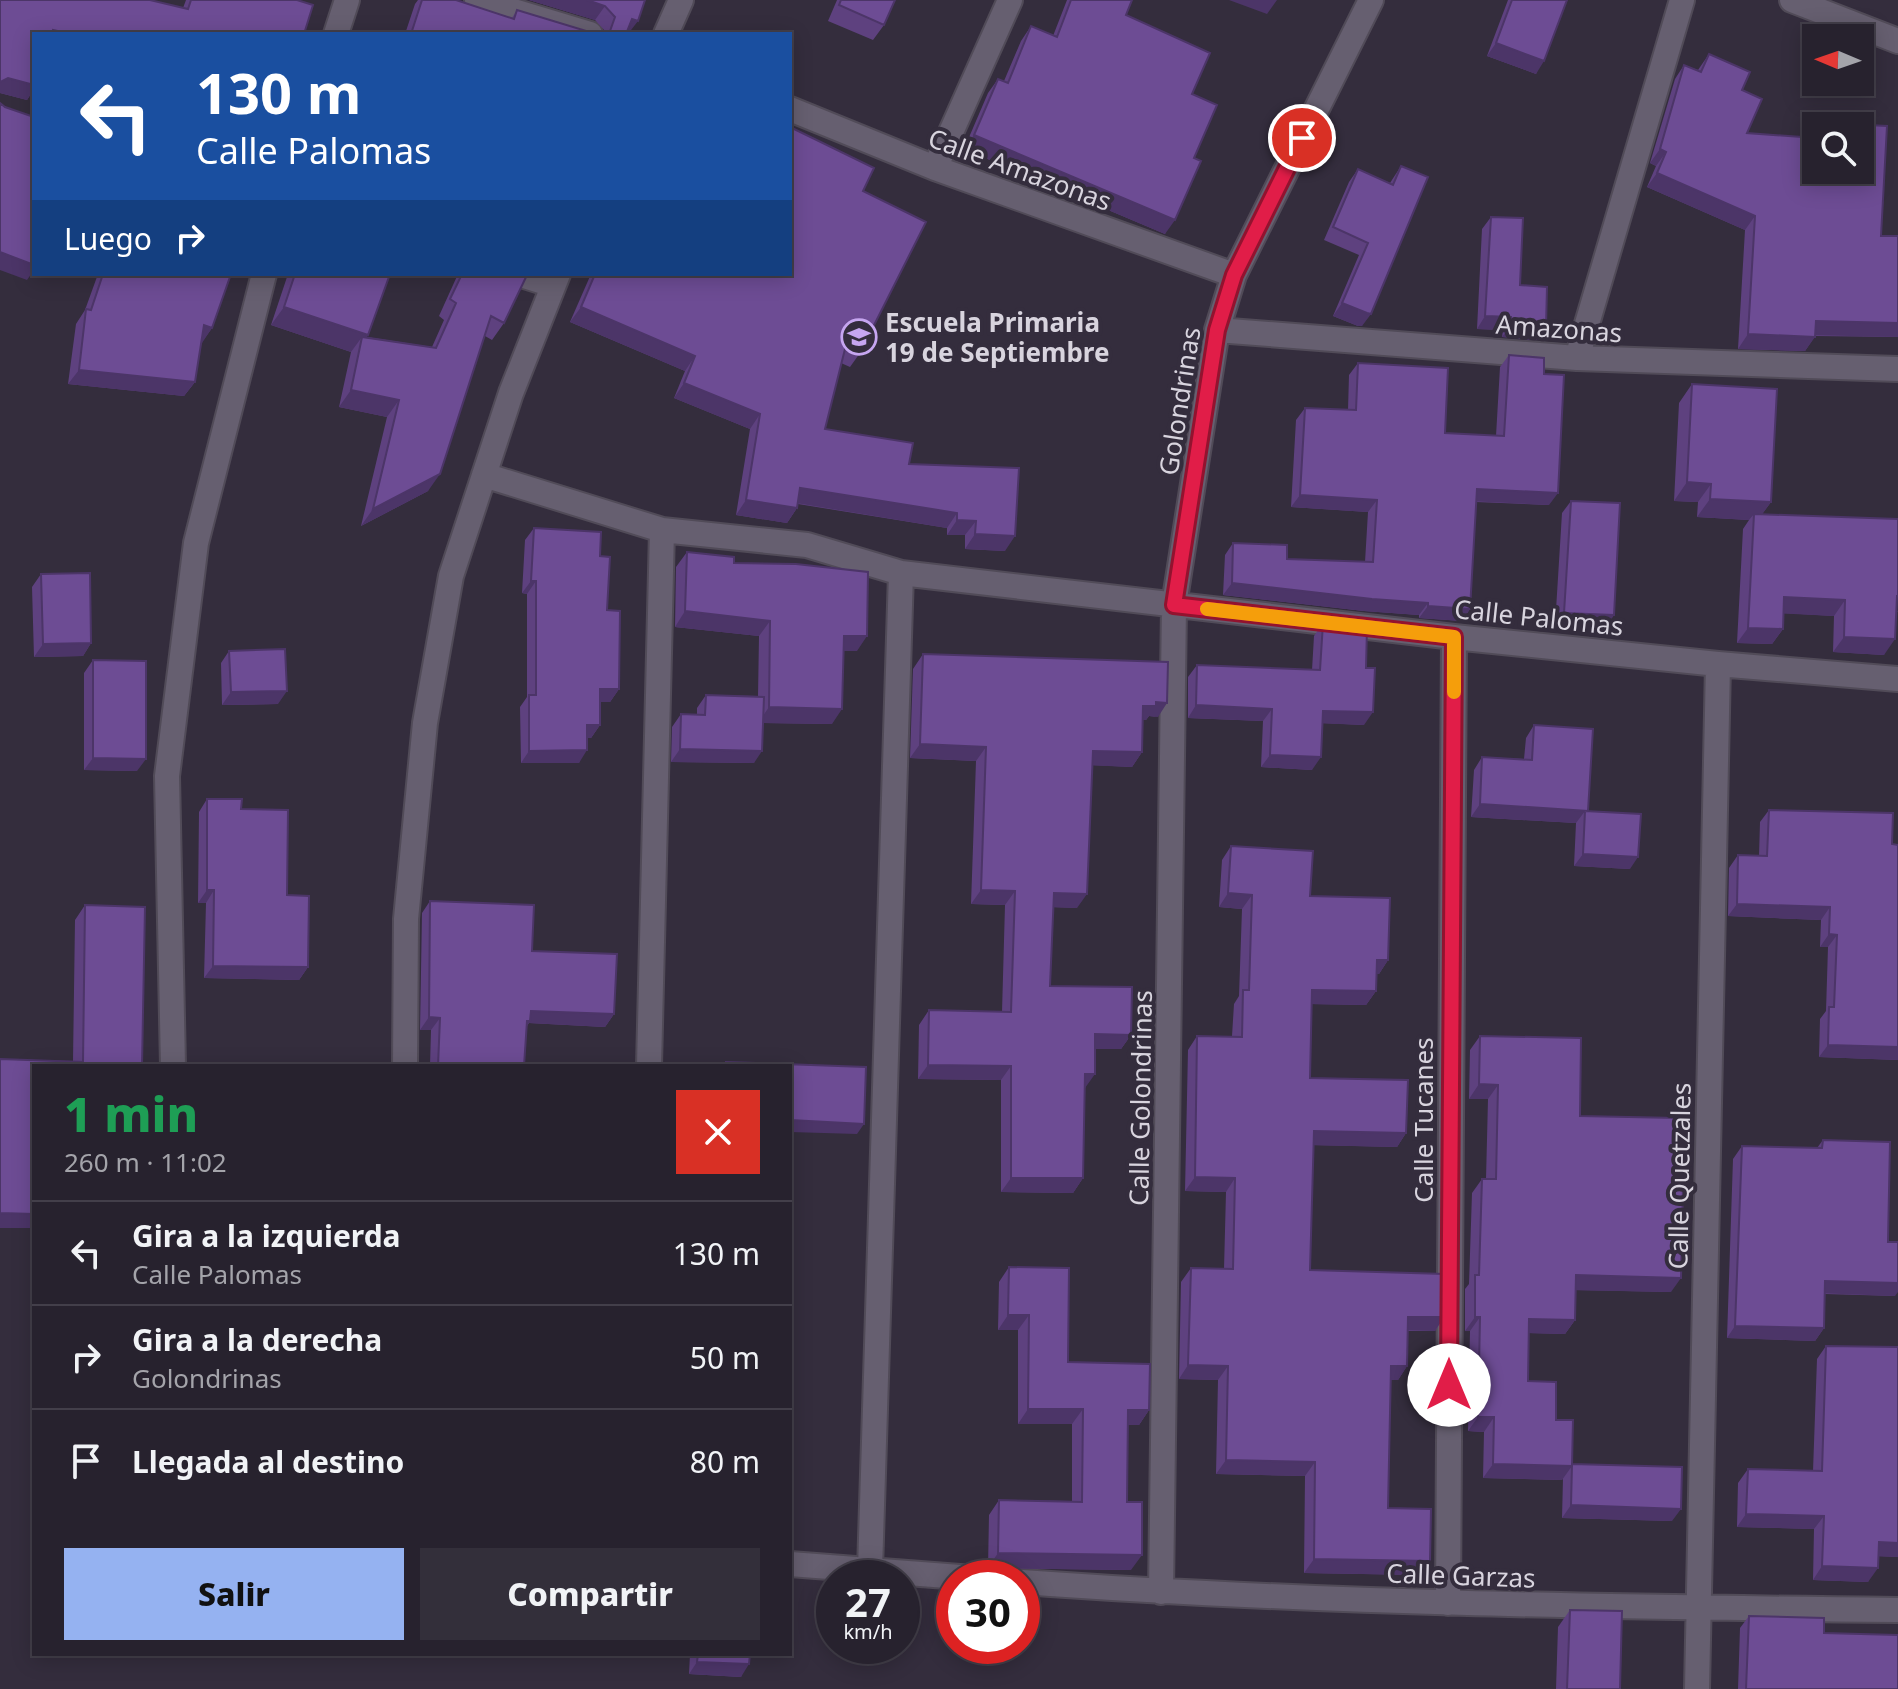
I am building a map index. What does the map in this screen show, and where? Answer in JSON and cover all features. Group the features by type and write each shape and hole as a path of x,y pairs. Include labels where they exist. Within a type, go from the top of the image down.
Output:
{"street":[{"path":"337,32 347,0"},
{"path":"477,0 583,32"},
{"path":"667,32 681,0"},
{"path":"935,168 1010,0"},
{"name":"Golondrinas","path":"1174,605 1217,330 1234,275 1371,0"},
{"path":"1577,358 1682,0"},
{"path":"1792,0 1898,41"},
{"name":"Calle Amazonas","path":"792,110 935,168 1234,275"},
{"path":"173,1064 167,776 196,543 263,276"},
{"path":"405,1064 406,919 425,723 451,576 511,393 555,280 530,276"},
{"name":"Amazonas","path":"1217,330 1577,358 1898,369"},
{"name":"Calle Palomas","path":"484,475 662,530 807,545 901,573 1454,637 1898,679"},
{"path":"649,1064 662,530"},
{"path":"870,1560 901,573"},
{"name":"Calle Golondrinas","path":"1161,1592 1174,605"},
{"name":"Calle Tucanes","path":"1448,1603 1454,637"},
{"name":"Calle Quetzales","path":"1697,1689 1718,664"},
{"path":"792,1564 816,1566"},
{"name":"Calle Garzas","path":"1040,1583 1161,1592 1448,1603 1898,1610"}],"building":[{"path":"0,0 150,0 188,9 191,0 297,0 313,5 305,32 32,32 32,84 8,78 0,82"},
{"path":"422,0 456,0 514,19 517,10 589,32 412,32"},
{"path":"587,0 645,0 638,21 632,19 627,32 605,32 610,31 615,17 605,6"},
{"path":"841,0 895,0 884,25 839,5"},
{"path":"1071,0 1132,0 1126,15 1210,53 1192,94 1217,105 1194,158 1201,161 1175,220 974,135 998,79 1008,83 1031,26 1057,37"},
{"path":"1512,0 1567,0 1544,61 1496,43"},
{"path":"1709,54 1750,72 1742,90 1762,99 1747,133 1802,137 1802,184 1874,184 1874,125 1887,126 1881,236 1898,236 1898,323 1816,321 1815,337 1748,334 1755,216 1657,173 1666,152 1660,149 1684,65 1701,72"},
{"path":"0,103 32,116 32,264 0,252"},
{"path":"792,128 874,168 863,191 926,222 860,353 846,345 825,429 913,443 909,464 1019,468 1015,536 975,534 976,521 957,520 957,513 800,488 797,508 746,500 760,414 684,383 695,356 581,307 594,276 792,276"},
{"path":"1401,166 1428,177 1371,314 1342,303 1368,243 1333,227 1358,169 1393,185"},
{"path":"1491,217 1523,218 1520,285 1547,287 1546,327 1511,325 1511,317 1485,316"},
{"path":"102,276 230,276 212,328 204,325 195,382 79,370 86,309 91,310"},
{"path":"294,276 389,276 368,335 284,307"},
{"path":"461,276 527,276 504,323 491,316 440,474 373,509 399,400 351,390 362,337 436,348 456,303 450,299"},
{"path":"1509,355 1544,358 1544,374 1564,375 1558,493 1477,489 1470,609 1232,583 1233,543 1287,545 1287,559 1373,562 1377,500 1300,495 1305,408 1356,410 1358,363 1448,368 1445,433 1504,436"},
{"path":"1692,384 1777,389 1771,502 1710,499 1711,484 1687,482"},
{"path":"1571,501 1620,503 1614,615 1564,613"},
{"path":"1754,514 1898,519 1895,639 1844,637 1845,600 1784,597 1783,629 1748,628"},
{"path":"534,528 601,532 600,556 610,557 607,610 620,611 619,689 600,689 600,725 587,725 587,750 529,751 529,695 536,695 536,581 531,581"},
{"path":"687,552 734,557 734,563 796,564 868,572 867,636 844,636 842,709 769,707 770,621 685,611"},
{"path":"90,573 91,643 43,644 41,574"},
{"path":"1323,623 1367,628 1366,668 1375,668 1373,712 1323,711 1321,757 1270,755 1272,709 1196,705 1197,665 1320,670"},
{"path":"285,649 287,691 231,692 229,651"},
{"path":"923,654 1168,662 1167,703 1143,706 1142,752 1093,751 1087,894 1054,893 1050,986 1132,987 1131,1035 1095,1034 1095,1074 1085,1074 1083,1178 1011,1178 1011,1066 928,1065 929,1010 1011,1012 1015,891 981,890 986,747 920,744"},
{"path":"93,660 146,661 146,759 93,758"},
{"path":"706,695 764,697 762,751 680,749 681,714 705,715"},
{"path":"1534,725 1593,729 1588,811 1480,804 1482,757 1532,760"},
{"path":"207,799 242,799 241,809 288,810 287,895 309,896 308,967 213,966 214,890 207,890"},
{"path":"1769,810 1893,813 1892,844 1898,845 1898,1047 1828,1045 1829,1007 1834,1007 1837,935 1829,934 1830,907 1737,904 1738,855 1767,856"},
{"path":"1585,811 1641,814 1638,857 1583,854"},
{"path":"1231,846 1313,851 1310,896 1390,898 1388,960 1377,960 1376,991 1312,990 1310,1078 1408,1080 1406,1133 1314,1131 1310,1270 1445,1274 1444,1317 1408,1317 1407,1366 1391,1366 1388,1508 1431,1509 1430,1561 1314,1559 1315,1462 1226,1460 1228,1366 1188,1365 1191,1268 1233,1269 1235,1178 1195,1177 1197,1036 1242,1037 1243,990 1249,990 1252,895 1228,893"},
{"path":"430,901 534,905 532,951 617,954 614,1014 531,1011 530,1021 527,1021 524,1064 438,1064 440,1018 429,1017"},
{"path":"85,905 145,907 142,1064 32,1064 32,1214 0,1213 0,1059 83,1062"},
{"path":"1480,1036 1581,1038 1580,1116 1678,1118 1676,1184 1683,1184 1681,1278 1576,1275 1575,1320 1529,1319 1528,1381 1556,1382 1556,1420 1573,1420 1572,1466 1493,1464 1494,1417 1478,1417 1480,1317 1475,1317 1475,1275 1479,1275 1482,1179 1496,1179 1498,1085 1479,1084"},
{"path":"726,1062 782,1064 726,1064"},
{"path":"792,1064 866,1067 864,1124 792,1120"},
{"path":"1823,1140 1890,1142 1888,1242 1898,1242 1898,1283 1825,1281 1824,1328 1735,1326 1742,1146 1822,1148"},
{"path":"1009,1267 1069,1268 1068,1362 1150,1364 1149,1410 1128,1410 1127,1502 1142,1502 1142,1555 998,1553 999,1500 1082,1502 1083,1409 1028,1409 1029,1315 1008,1315"},
{"path":"1826,1346 1898,1347 1898,1543 1879,1542 1878,1568 1822,1566 1824,1516 1746,1514 1748,1469 1822,1471"},
{"path":"1572,1464 1682,1467 1681,1509 1571,1505"},
{"path":"1570,1610 1622,1611 1620,1689 1567,1689"},
{"path":"1749,1616 1824,1618 1824,1633 1898,1635 1898,1689 1746,1689"},
{"path":"698,1656 750,1656 749,1664 697,1662"}],"slow traffic":[{"path":"1207,609 1454,637 1454,692"}],"place":[{"name":"Escuela Primaria 19 de Septiembre","path":"859,337"}],"route":[{"path":"1302,138 1234,275 1217,330 1174,605 1454,637 1449,1385"}]}
